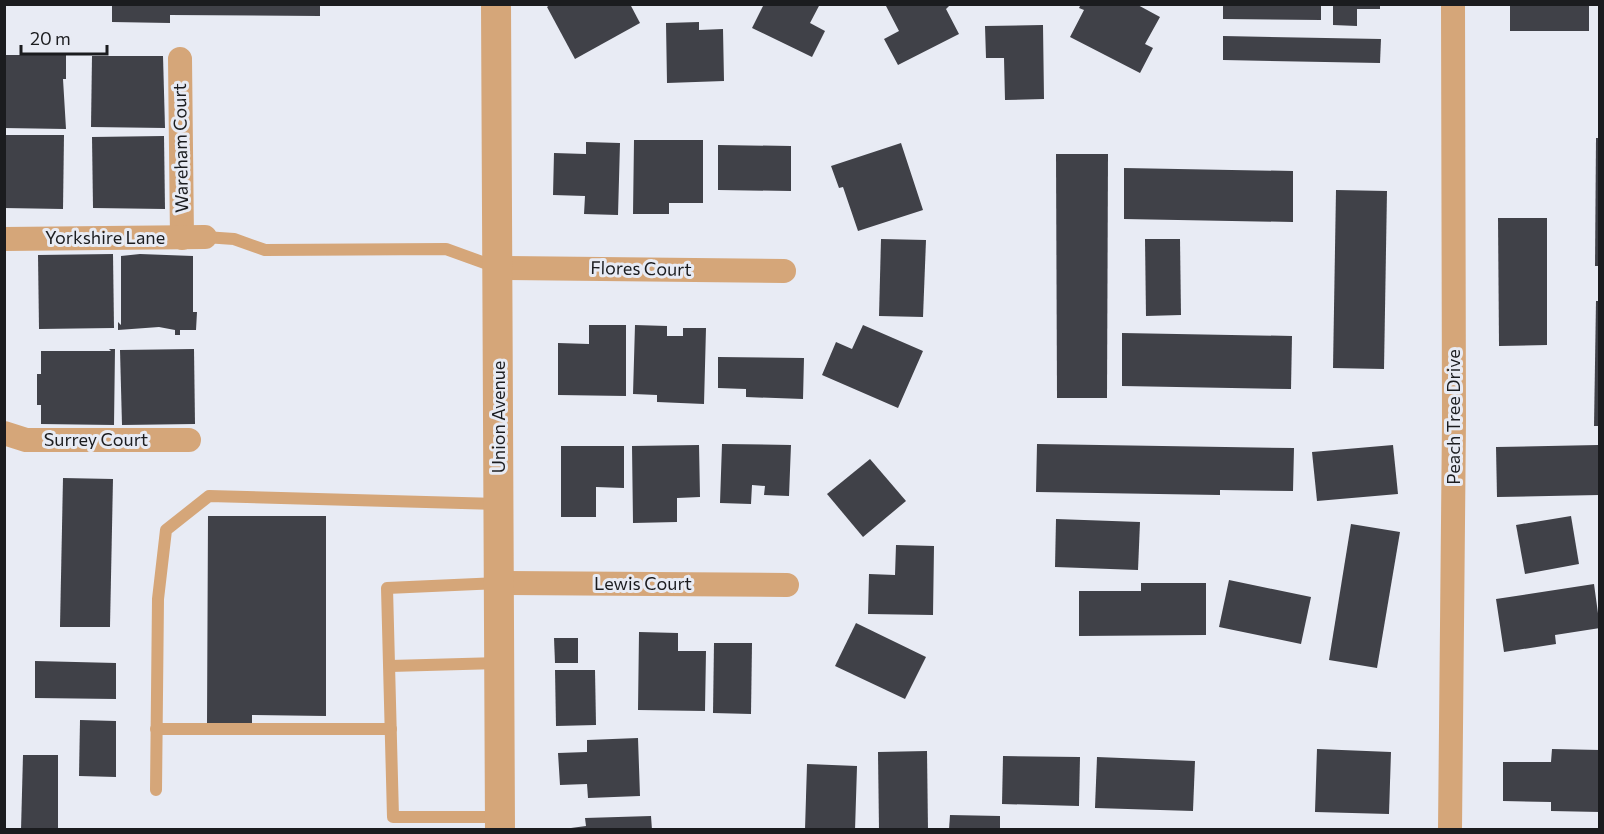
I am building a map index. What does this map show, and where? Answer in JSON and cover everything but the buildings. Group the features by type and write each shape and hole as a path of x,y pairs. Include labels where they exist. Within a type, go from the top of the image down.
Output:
{"street":[{"name":"Union Avenue","path":"496,4 500,823"},
{"name":"Peach Tree Drive","path":"1450,830 1454,420 1453,4"},
{"name":"Wareham Court","path":"180,59 193,237"},
{"name":"Yorkshire Lane","path":"4,239 193,237"},
{"name":"Flores Court","path":"498,268 784,271"},
{"name":"Surrey Court","path":"4,433 26,440 189,440"},
{"name":"Lewis Court","path":"500,583 787,585"}],"lane":[{"path":"193,237 234,239 266,250 446,249 498,268"},
{"path":"156,790 158,599 166,530 209,496 499,504"},
{"path":"500,583 387,588 393,817 500,823"},
{"path":"390,666 500,663"},
{"path":"156,729 391,729"}]}
